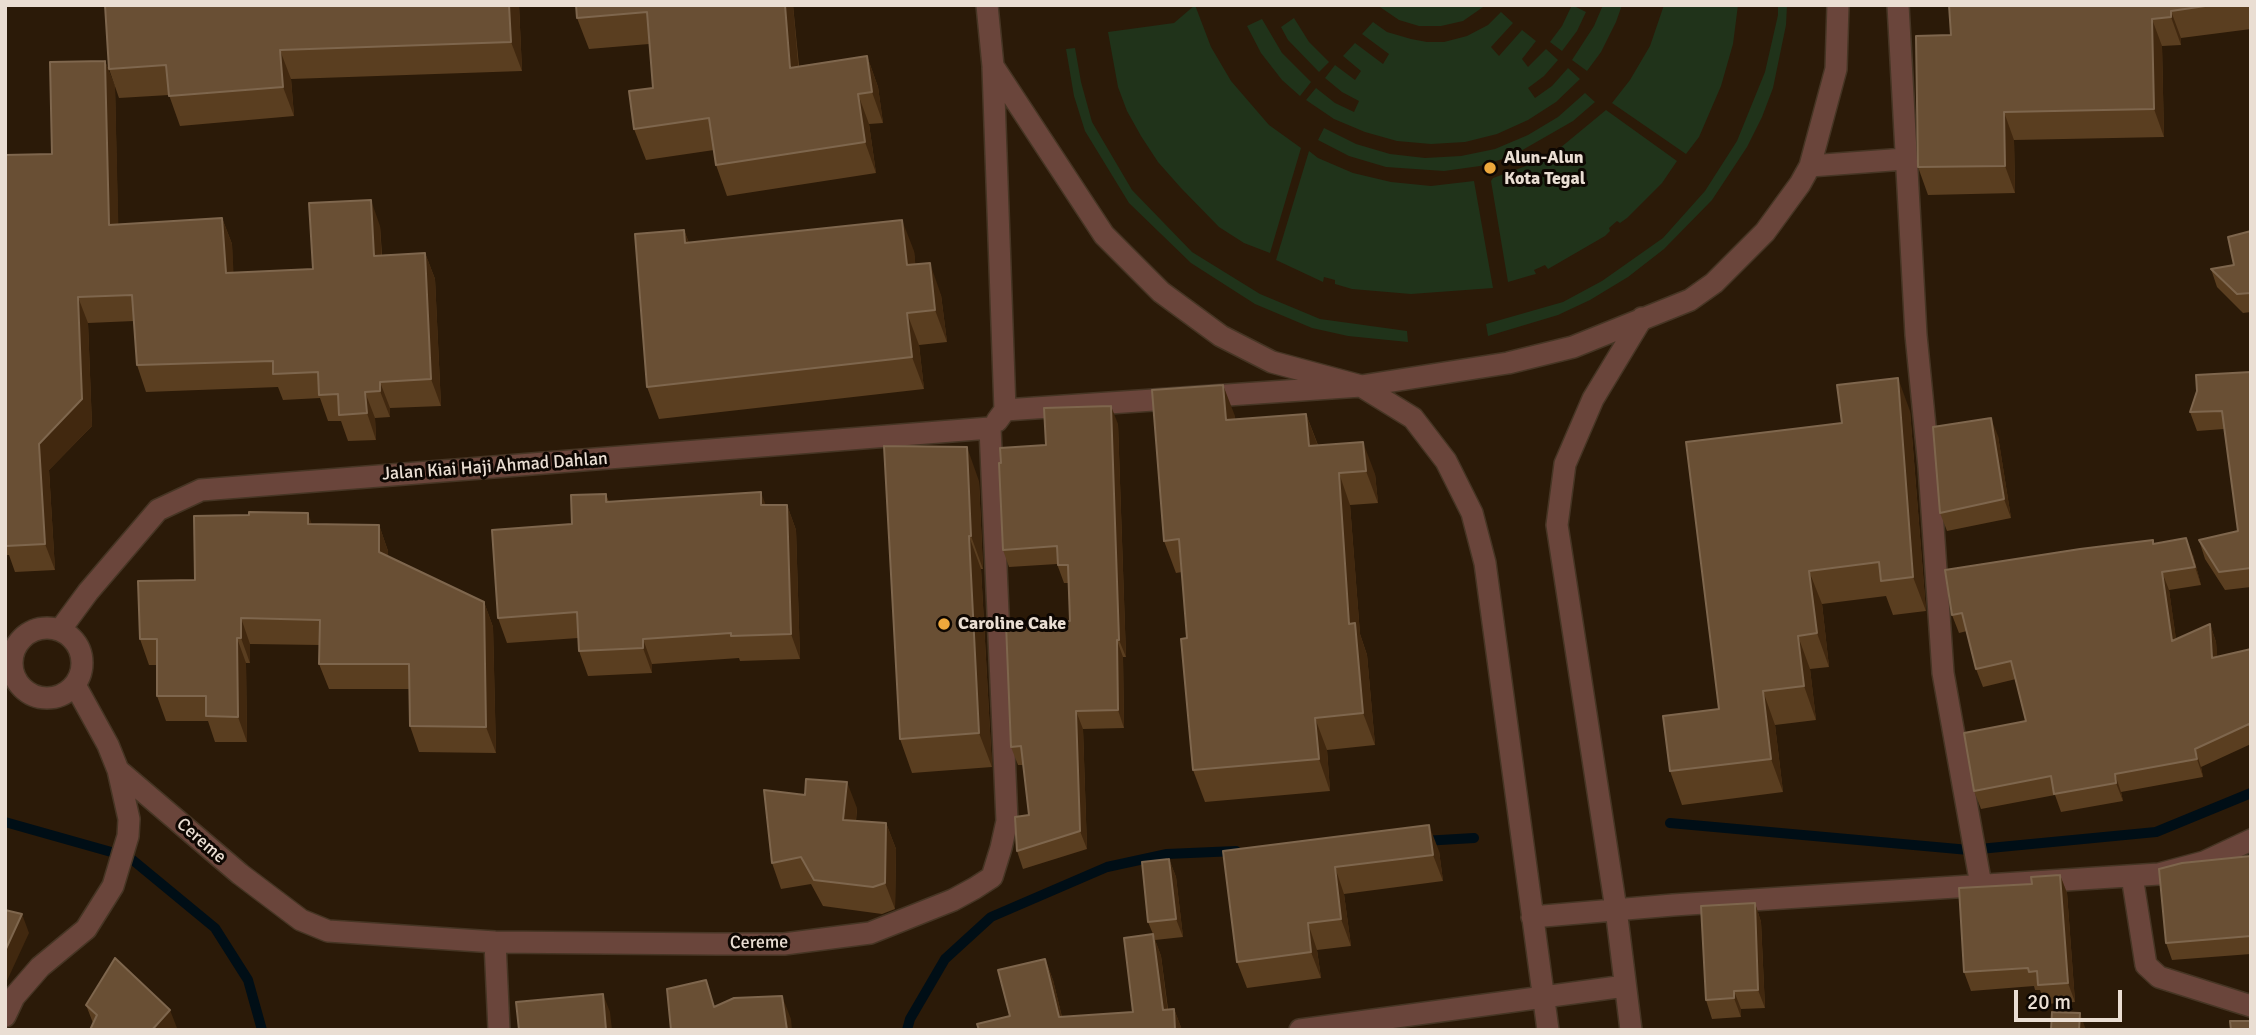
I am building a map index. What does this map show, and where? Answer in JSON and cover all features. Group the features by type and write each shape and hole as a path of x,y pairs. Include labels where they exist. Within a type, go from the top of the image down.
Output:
{"street":[{"path":"987,5 993,66 1005,410 990,428"},
{"path":"1005,410 1361,386 1508,363 1560,350 1690,300 1714,283 1765,232 1810,166 1836,69 1838,5"},
{"path":"1898,5 1916,335 1929,467 1943,673 1980,879"},
{"path":"993,66 1104,235 1161,292 1221,337 1272,362 1361,386 1413,418 1446,461 1472,513 1485,563 1548,1030"},
{"path":"1810,166 1905,159"},
{"path":"1631,1030 1616,909 1557,525 1564,464 1593,399 1642,318"},
{"name":"Jalan Kiai Haji Ahmad Dahlan","path":"60,630 158,510 201,489 990,428"},
{"name":"Cereme","path":"118,770 211,851 301,920 328,931 495,942 797,943 870,933 953,900 992,877 1002,848 1007,821 990,428"},
{"path":"46,627 60,630 71,637 79,648 82,660 81,674 75,685 65,695 51,699 37,698 25,691 8,667 20,640 32,631 46,627"},
{"path":"5,1016 14,997 40,967 86,929 113,886 128,836 129,818 118,770 108,745 75,685"},
{"path":"1532,917 1980,879 2159,874 2204,862 2251,840"},
{"path":"2132,876 2146,965 2158,976 2251,1006"},
{"path":"495,942 499,1030"},
{"path":"1300,1030 1625,986"}],"green space":[{"path":"1195,5 1211,47 1231,81 1269,125 1301,148 1270,253 1244,243 1219,227 1181,188 1158,162 1141,136 1118,87 1108,32 1174,23"},
{"path":"1377,5 1486,5 1463,21 1441,26 1419,26 1399,20"},
{"path":"1572,5 1586,12 1577,31 1562,51 1550,42 1562,26"},
{"path":"1603,5 1622,5 1601,52 1587,71 1572,60 1594,26"},
{"path":"1664,5 1738,5 1733,44 1721,86 1699,137 1686,154 1612,103 1630,80 1650,46"},
{"path":"1778,5 1787,5 1786,25 1773,88 1747,147 1712,200 1664,249 1628,277 1558,315 1488,336 1486,324 1563,302 1602,281 1663,238 1705,191 1737,141 1765,72"},
{"path":"1501,12 1513,23 1491,47 1499,56 1522,30 1536,41 1522,59 1528,67 1546,49 1558,60 1544,76 1528,88 1535,98 1552,86 1568,68 1580,79 1556,102 1528,120 1497,134 1465,142 1431,144 1397,141 1334,119 1306,100 1316,88 1335,103 1354,112 1359,101 1325,78 1335,65 1355,80 1361,71 1343,56 1355,43 1383,64 1389,54 1362,34 1373,22 1387,32 1411,39 1444,42 1467,36 1488,25"},
{"path":"1294,18 1309,42 1329,62 1319,72 1288,40 1281,27"},
{"path":"1262,19 1282,53 1311,82 1300,96 1282,80 1261,53 1247,26"},
{"path":"1075,48 1092,122 1132,190 1192,252 1260,294 1320,319 1407,331 1408,342 1348,336 1312,328 1255,304 1191,263 1129,203 1085,131 1074,96 1066,49"},
{"path":"1585,93 1595,102 1573,121 1512,156 1480,166 1444,171 1386,167 1349,156 1318,140 1324,128 1356,144 1390,154 1425,158 1461,156 1495,149 1528,135 1558,117"},
{"path":"1606,110 1677,161 1662,183 1627,218 1620,223 1617,221 1609,228 1610,231 1605,236 1548,269 1545,265 1534,270 1536,274 1508,282 1491,181 1560,148"},
{"path":"1309,151 1318,158 1353,173 1391,182 1431,186 1474,181 1493,288 1411,294 1352,289 1335,284 1335,280 1324,277 1323,282 1276,260"}],"building":[{"path":"105,5 509,5 511,42 280,50 283,87 169,96 166,65 109,69"},
{"path":"576,5 785,5 790,68 867,56 872,92 858,94 865,142 716,165 709,118 634,129 629,91 653,88 647,12 577,18"},
{"path":"1949,5 2212,5 2171,11 2171,17 2152,19 2154,109 2004,112 2005,166 1918,167 1916,36 1951,35"},
{"path":"105,61 109,225 222,218 226,273 313,269 309,203 371,200 374,256 425,253 431,379 380,382 380,391 365,392 367,413 339,415 338,394 319,395 318,372 273,374 273,361 137,365 132,295 78,297 82,399 39,444 45,544 6,546 5,155 52,154 50,62"},
{"path":"902,220 907,265 930,263 935,310 907,313 912,357 647,387 635,234 684,230 685,243"},
{"path":"2251,231 2251,293 2237,294 2211,269 2234,265 2228,237"},
{"path":"2251,372 2251,568 2219,572 2199,540 2238,531 2222,411 2190,412 2197,391 2196,375"},
{"path":"1898,378 1913,577 1881,581 1879,562 1809,571 1817,633 1798,636 1804,686 1763,691 1771,759 1670,771 1663,716 1719,709 1686,442 1842,423 1837,385"},
{"path":"1223,385 1226,420 1306,414 1309,446 1363,442 1366,471 1339,473 1349,624 1355,623 1363,713 1315,718 1319,759 1193,770 1181,639 1187,638 1179,539 1164,541 1152,390"},
{"path":"1111,406 1119,640 1118,710 1076,711 1080,831 1017,851 1015,817 1029,815 1021,746 1011,747 1006,624 1070,621 1068,565 1058,565 1057,546 1003,550 1000,448 1046,445 1044,408"},
{"path":"1991,418 2004,499 1940,513 1933,427"},
{"name":"Caroline Cake","path":"884,446 967,447 979,733 900,739"},
{"path":"761,492 761,505 787,505 791,634 731,636 731,633 643,639 643,648 579,651 577,612 498,618 492,530 572,524 571,495 606,494 606,502"},
{"path":"249,512 308,513 308,524 379,525 379,552 484,602 486,727 410,726 409,664 319,664 320,620 241,618 241,638 237,638 238,717 206,716 206,696 157,696 157,639 140,639 138,581 195,580 194,516 249,515"},
{"path":"2186,538 2195,567 2162,572 2172,641 2210,624 2212,658 2251,649 2251,729 2249,724 2195,749 2197,759 2115,774 2116,783 2054,794 2051,776 1974,791 1964,733 2026,721 2011,661 1976,669 1962,613 1952,615 1945,570 2080,549 2153,540 2153,544"},
{"path":"806,779 847,782 843,820 886,823 885,883 873,887 814,880 801,857 772,863 764,790 805,795"},
{"path":"1429,825 1433,855 1335,867 1341,919 1308,923 1311,952 1237,962 1223,851"},
{"path":"2251,856 2251,936 2166,943 2159,869 2182,863"},
{"path":"1169,859 1176,919 1148,922 1142,862"},
{"path":"2060,875 2068,983 2038,985 2037,971 2029,972 2028,968 1964,972 1959,888 2032,884 2031,877"},
{"path":"1755,903 1758,990 1734,991 1734,998 1706,1000 1701,906"},
{"path":"5,910 22,914 5,951"},
{"path":"1153,934 1163,1010 1174,1009 1175,1030 979,1030 977,1024 1010,1016 998,970 1045,959 1059,1017 1133,1012 1124,938"},
{"path":"115,958 170,1010 152,1030 90,1030 97,1015 86,1005"},
{"path":"706,980 714,1007 734,998 782,996 787,1030 671,1030 667,989"},
{"path":"603,994 606,1030 519,1030 516,1002"},
{"path":"2052,1012 2080,1013 2079,1030 2051,1030"},
{"path":"2230,1021 2251,1021 2251,1030 2231,1030"}],"waterway":[{"path":"1670,823 1969,850 2156,832 2251,793"},
{"path":"5,822 129,857 215,928 248,980 262,1030"},
{"path":"1423,841 1474,838"},
{"path":"907,1030 910,1019 945,959 991,917 1107,867 1167,854 1236,851"}],"place":[{"name":"Alun-Alun Kota Tegal","path":"1490,168"},
{"name":"Caroline Cake","path":"944,624"}]}
